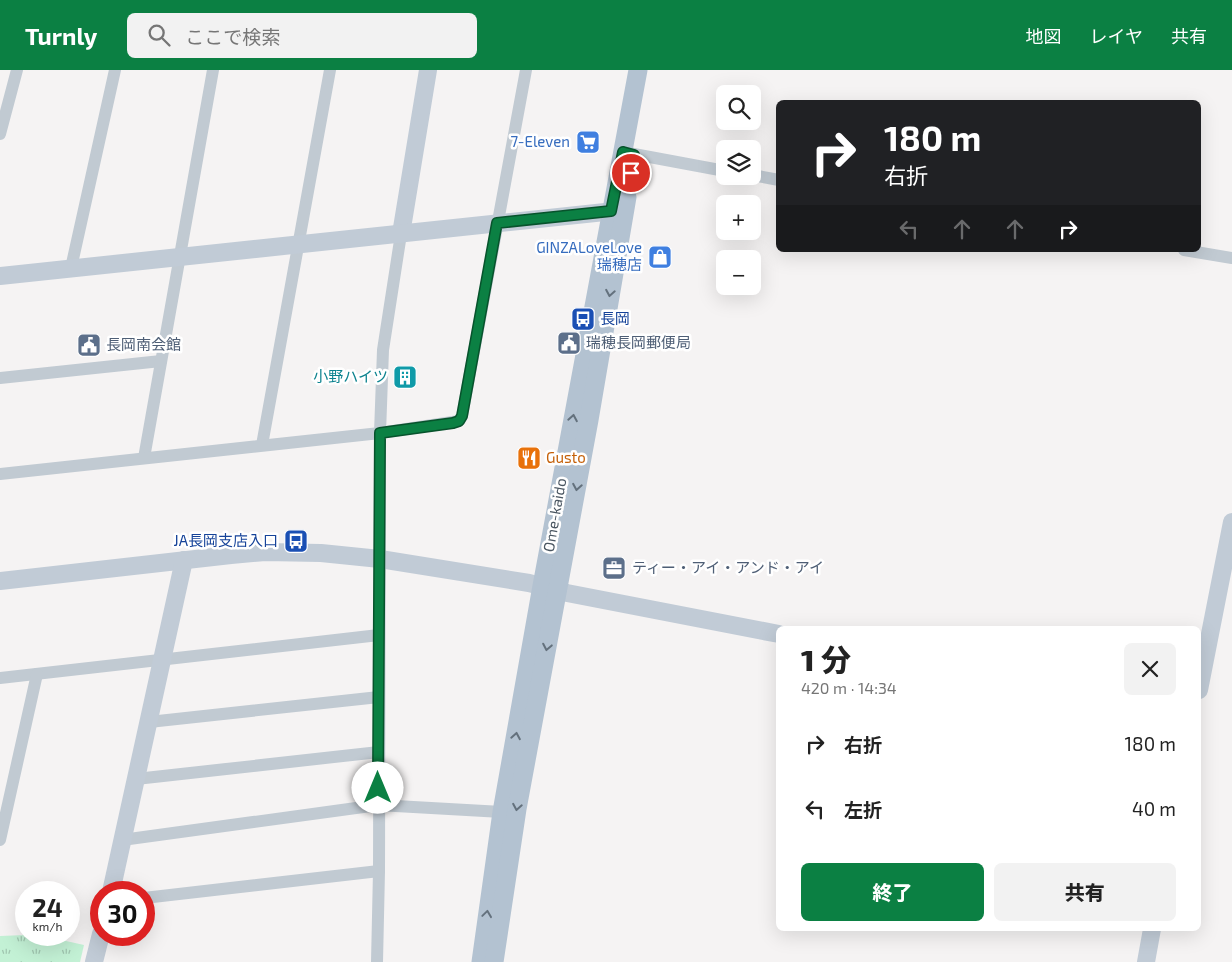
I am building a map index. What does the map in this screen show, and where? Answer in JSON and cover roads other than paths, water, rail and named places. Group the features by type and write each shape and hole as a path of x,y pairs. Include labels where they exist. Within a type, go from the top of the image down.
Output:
{"main road":[{"name":"Ome-kaido","path":"629,154 638,70"},
{"name":"Ome-kaido","path":"494,962 550,588 629,154 650,70"},
{"name":"Ome-kaido","path":"481,962 502,812 550,588"}],"street":[{"path":"0,134 17,70"},
{"path":"71,268 115,70"},
{"path":"144,458 213,70"},
{"path":"262,445 330,70"},
{"path":"375,962 379,871 380,433 382,350 428,70"},
{"path":"0,474 380,433 459,421 462,416 526,70"},
{"path":"629,154 716,169"},
{"path":"761,177 776,179"},
{"path":"0,276 618,211"},
{"path":"1196,252 1232,258"},
{"path":"0,378 161,360"},
{"path":"1201,680 1232,522"},
{"path":"0,581 240,554 321,553 380,559 550,588 776,633"},
{"path":"113,881 184,560"},
{"path":"0,678 379,635"},
{"path":"0,840 36,674"},
{"path":"148,722 379,697"},
{"path":"136,778 379,752"},
{"path":"122,840 378,805 502,812"},
{"path":"155,897 379,871"},
{"path":"1146,962 1152,931"},
{"path":"94,962 98,946"}],"place":[{"name":"7-Eleven","path":"588,142"},
{"name":"GINZALoveLove 瑞穂店","path":"660,257"},
{"name":"長岡","path":"583,319"},
{"name":"瑞穂長岡郵便局","path":"569,343"},
{"name":"長岡南会館","path":"89,345"},
{"name":"小野ハイツ","path":"405,377"},
{"name":"Gusto","path":"529,458"},
{"name":"JA長岡支店入口","path":"296,541"},
{"name":"ティー・アイ・アンド・アイ","path":"614,568"}]}
